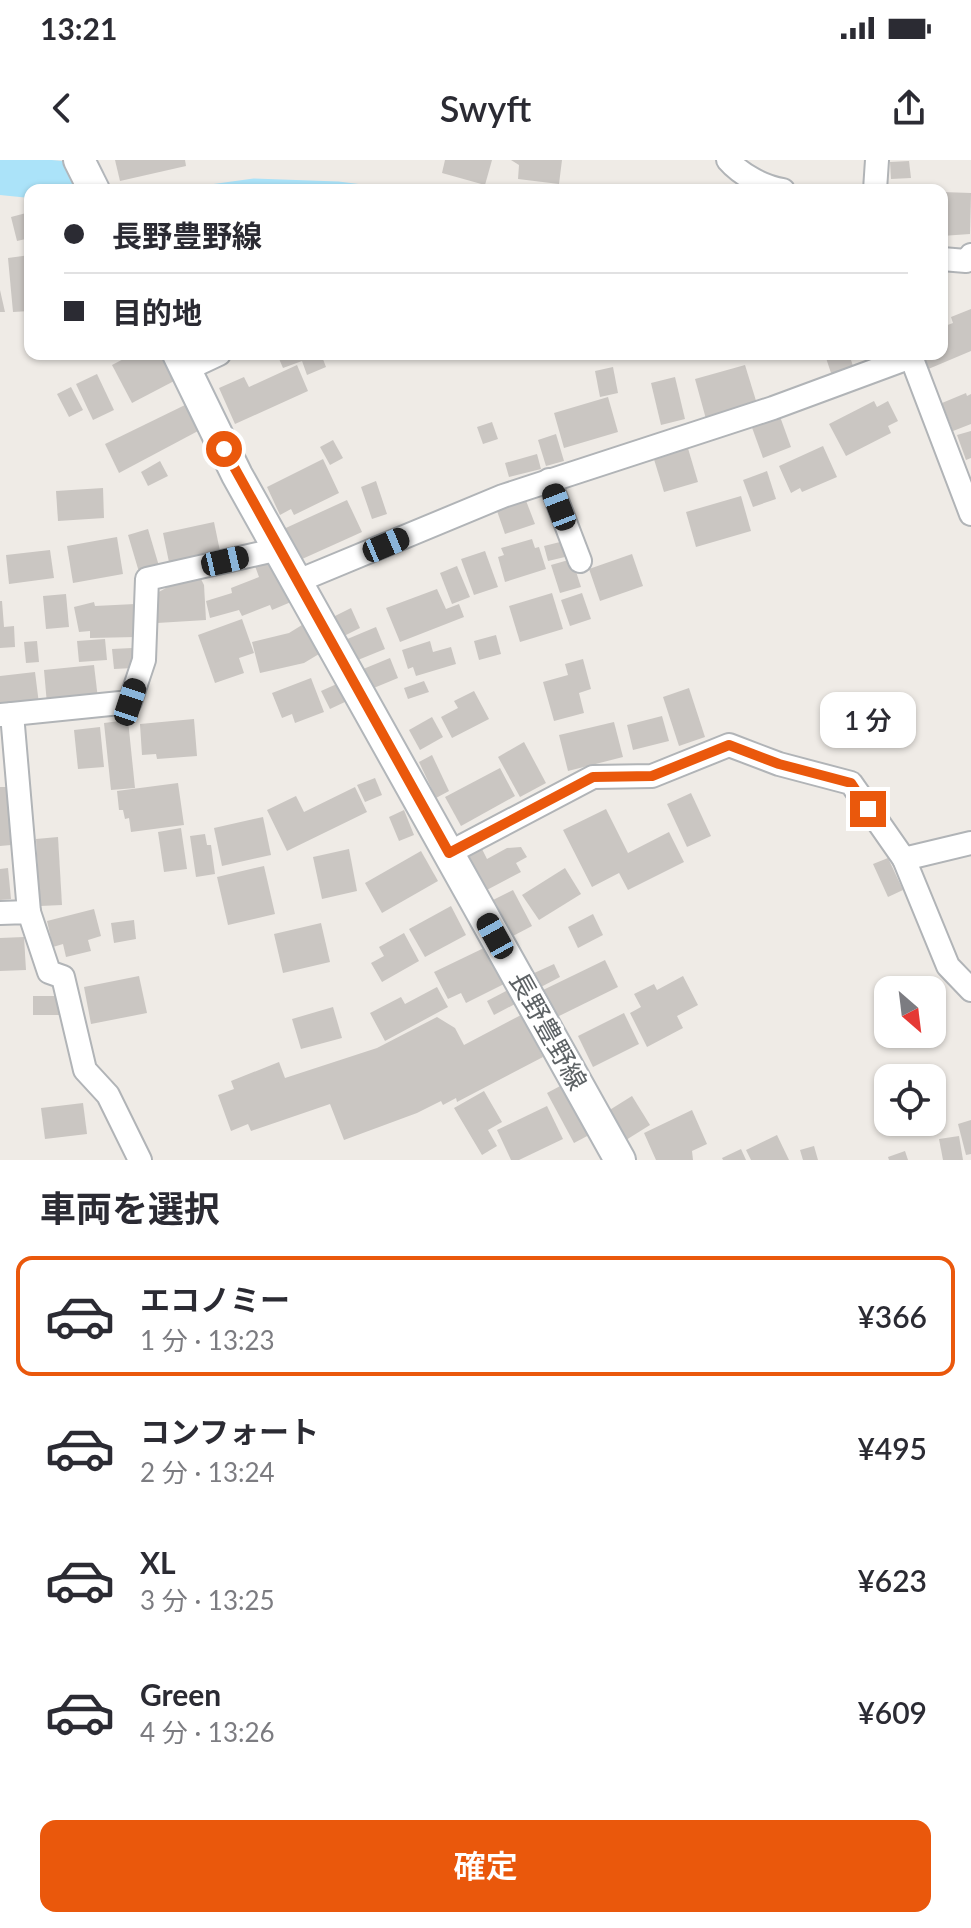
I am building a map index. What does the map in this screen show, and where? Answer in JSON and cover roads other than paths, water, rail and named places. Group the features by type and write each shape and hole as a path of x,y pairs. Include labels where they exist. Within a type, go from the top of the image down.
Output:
{"main road":[{"path":"79,160 91,184"},
{"name":"長野豊野線","path":"182,362 237,475 620,1160"}],"street":[{"path":"728,160 762,184"},
{"path":"875,184 877,160"},
{"path":"948,260 966,261 971,255"},
{"path":"298,581 503,496 773,408 897,360"},
{"path":"912,360 971,514"},
{"path":"549,480 580,561"},
{"path":"140,1160 108,1095 85,1070 63,977 49,972 29,912 6,715 130,702 144,660 147,579 279,549"},
{"path":"449,853 593,777 652,776 729,745 779,764 851,783 904,859 948,966 971,990"},
{"path":"904,859 971,843"},
{"path":"0,913 29,912"}],"waterway":[{"path":"0,175 71,182"},
{"path":"240,184 310,184"}]}
